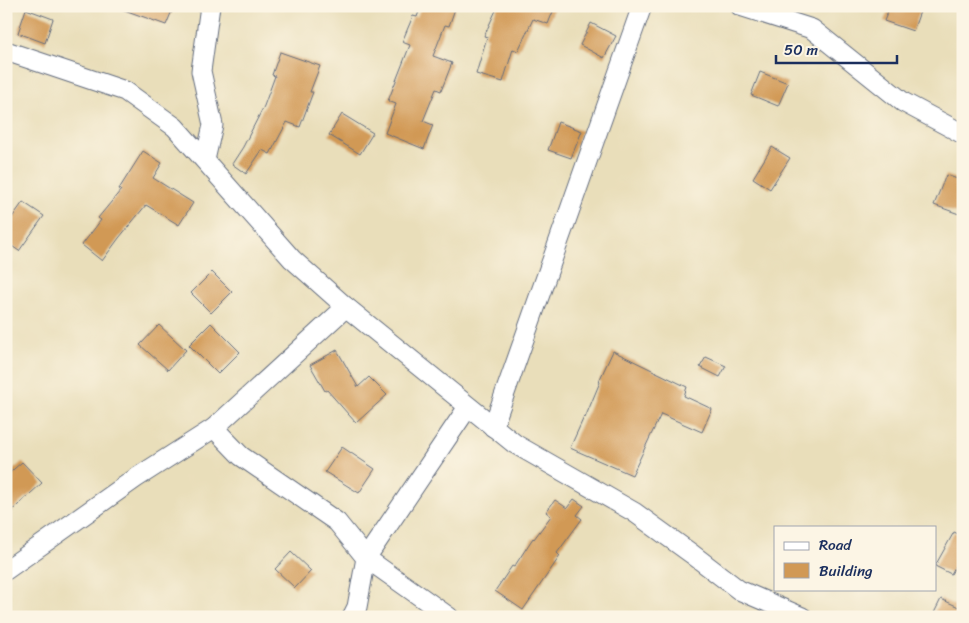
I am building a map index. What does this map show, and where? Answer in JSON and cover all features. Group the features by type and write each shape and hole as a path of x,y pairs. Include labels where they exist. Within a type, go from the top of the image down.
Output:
{"street":[{"path":"205,160 213,125 202,71 210,6"},
{"path":"493,427 642,6"},
{"path":"740,6 812,29 903,102 963,134"},
{"path":"6,50 124,92 175,127 292,259 346,307 493,427 515,444 634,512 739,590 802,617"},
{"path":"6,570 136,478 214,428 346,307"},
{"path":"352,617 357,607 366,558 468,407"},
{"path":"214,428 241,456 336,522 366,558 449,617"}],"building":[{"path":"119,6 174,6 166,25 119,8"},
{"path":"421,6 456,6 449,26 445,25 433,56 452,63 441,91 436,89 423,121 433,125 424,149 385,133 396,104 388,101 410,45 402,42 413,16 417,17"},
{"path":"498,6 546,6 554,9 548,24 533,19 518,51 513,49 503,82 476,74 487,37 484,36"},
{"path":"890,6 922,6 913,31 884,21"},
{"path":"26,9 53,19 45,43 18,33"},
{"path":"591,23 616,36 604,58 580,45"},
{"path":"280,52 320,66 310,92 313,92 300,127 287,122 270,154 262,150 246,174 232,164 264,106 275,76 272,75"},
{"path":"760,72 788,83 778,106 751,95"},
{"path":"342,114 373,133 360,154 329,135"},
{"path":"558,122 582,131 571,158 548,150"},
{"path":"772,147 790,158 770,189 753,178"},
{"path":"143,151 162,163 153,178 193,203 179,225 146,205 102,261 82,245 101,220 98,218 121,190 119,189"},
{"path":"946,175 963,181 963,205 959,214 934,205"},
{"path":"23,202 44,216 19,251 6,242 6,226"},
{"path":"212,272 232,292 211,313 191,293"},
{"path":"211,323 240,352 218,374 189,345"},
{"path":"159,325 186,350 168,370 140,345"},
{"path":"337,350 358,387 369,377 387,395 356,423 327,390 325,391 310,365"},
{"path":"613,351 687,387 684,396 712,409 702,432 661,414 632,475 570,448 585,418"},
{"path":"706,357 726,366 720,377 700,367"},
{"path":"342,447 375,469 359,493 325,472"},
{"path":"22,462 42,483 6,516 6,476"},
{"path":"574,499 584,506 577,515 582,519 557,553 560,556 523,610 495,591 551,516 546,512 555,500 567,508"},
{"path":"954,532 963,536 963,553 951,574 936,566"},
{"path":"291,552 311,571 295,588 275,569"},
{"path":"941,599 963,609 963,617 932,617"}]}
